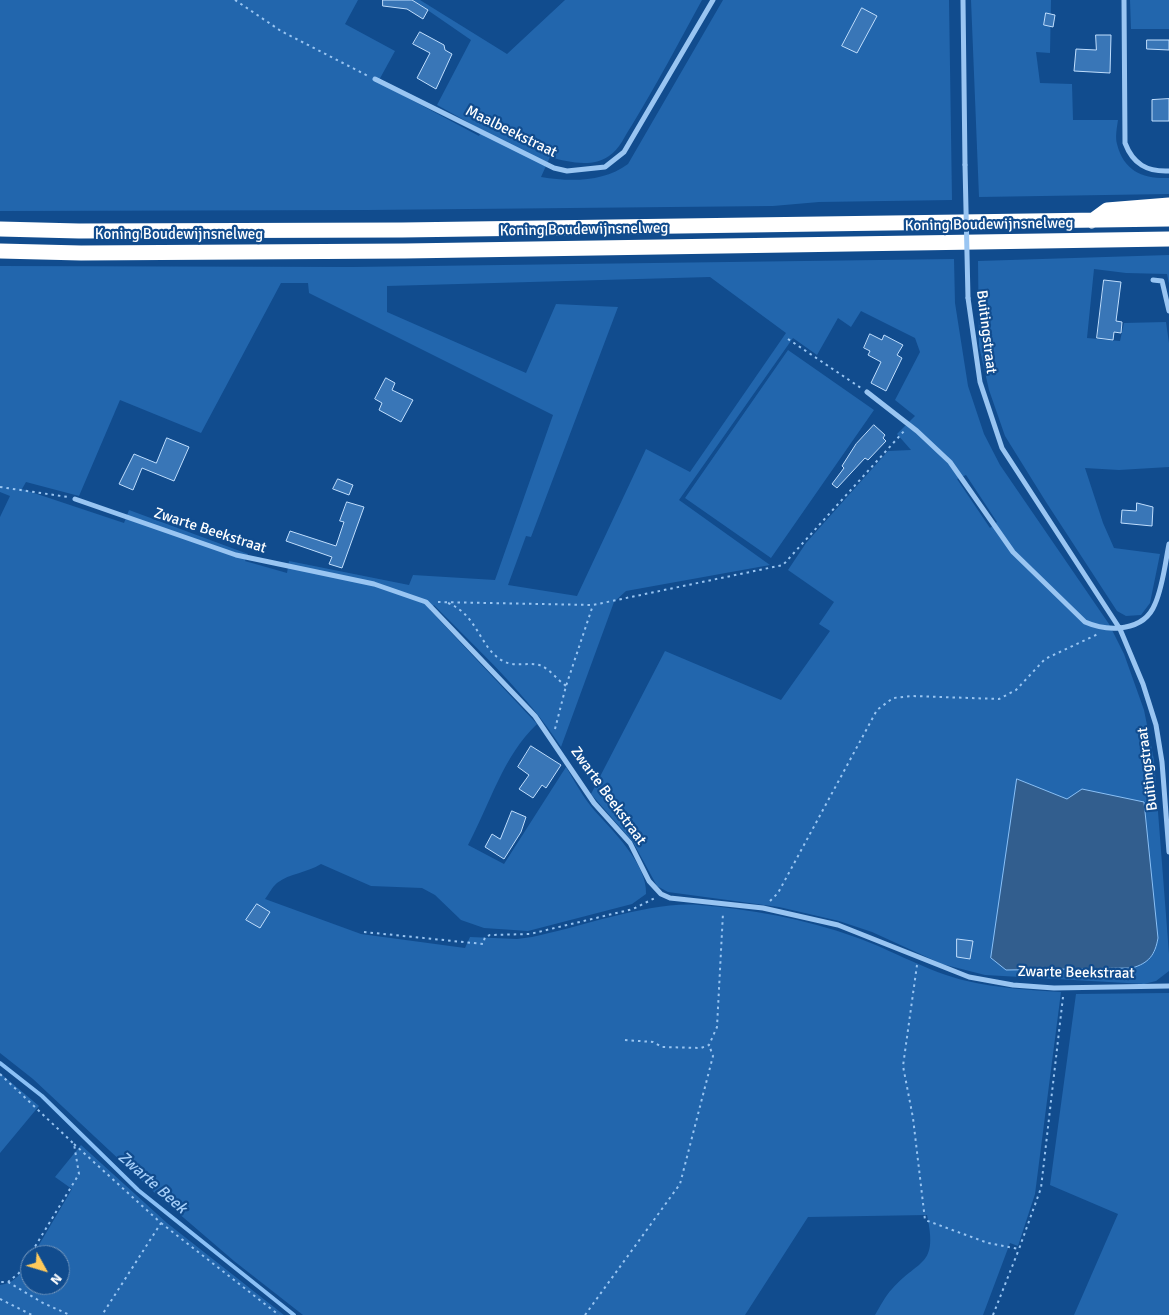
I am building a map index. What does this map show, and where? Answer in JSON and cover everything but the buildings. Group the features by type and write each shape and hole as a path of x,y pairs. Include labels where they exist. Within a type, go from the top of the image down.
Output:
{"highway":[{"path":"1092,221 1107,210 1169,205"},
{"name":"Koning Boudewijnsnelweg","path":"0,229 79,231 392,230 1169,219"},
{"name":"Koning Boudewijnsnelweg","path":"0,251 91,253 405,251 1169,239"}],"street":[{"name":"Maalbeekstraat","path":"375,79 554,168 568,171 605,167 624,152 713,0"},
{"name":"Buitingstraat","path":"963,0 968,298 980,382 1002,448 1120,629 1144,684 1156,725 1162,762 1169,852"},
{"path":"1124,0 1125,143 1130,155 1137,163 1150,170 1169,171"},
{"path":"1152,280 1162,281 1169,311"},
{"path":"867,392 910,425 950,462 1013,552 1085,622 1098,628 1120,629 1149,615 1155,605 1169,544"},
{"name":"Zwarte Beekstraat","path":"75,499 236,555 374,584 426,602 515,693 552,739 594,803 630,842 649,881 661,894 678,900 763,908 838,925 969,977 1013,985 1064,988 1169,986"}],"path":[{"path":"235,0 280,31 375,79"},
{"path":"788,339 867,392"},
{"path":"426,602 593,605 783,565 910,425"},
{"path":"0,487 75,499"},
{"path":"447,602 467,614 484,641 502,661 515,665 541,665 566,686"},
{"path":"552,739 566,686 593,605"},
{"path":"763,908 778,893 877,710 893,698 912,696 999,699 1016,690 1045,659 1111,629"},
{"path":"364,932 482,944 485,937 490,935 530,934 633,909 661,894"},
{"path":"625,1040 653,1042 662,1047 702,1048 709,1045 717,1027 724,903"},
{"path":"918,958 903,1066 914,1118 925,1220 988,1243 1019,1249"},
{"path":"993,1315 1041,1188 1064,988"},
{"path":"585,1315 680,1184 713,1056 709,1045"},
{"path":"0,1074 161,1223 279,1315"},
{"path":"8,1282 19,1273 79,1174 74,1144"},
{"path":"102,1315 161,1223"},
{"path":"0,1282 8,1282 43,1303 70,1315"},
{"path":"0,1299 32,1315"}],"shaded area":[{"path":"0,0 358,0 345,24 395,51 378,82 479,136 482,130 437,105 471,40 413,0 420,0 507,54 565,0 702,0 650,94 616,150 602,160 588,163 572,162 550,157 541,177 575,180 608,174 628,164 723,0 949,0 952,200 819,202 773,206 0,211"},
{"path":"971,0 1051,0 1050,53 1036,52 1040,83 1072,84 1073,120 1118,120 1116,141 1120,154 1136,172 1151,177 1169,178 1169,194 979,197"},
{"path":"1130,0 1169,0 1169,29 1131,29"},
{"path":"1169,255 1169,284 1167,274 1126,273 1094,269 1087,338 1120,341 1124,323 1166,322 1169,343 1169,467 1119,470 1085,468 1103,523 1114,548 1160,554 1150,603 1141,615 1126,616 1117,611 1005,436 989,390 979,346 978,261"},
{"path":"954,259 955,303 968,386 984,434 1000,465 1109,624 1124,654 1144,710 1154,760 1169,971 1156,981 1144,984 985,975 942,964 872,932 839,921 779,907 668,892 657,886 633,842 591,794 665,651 781,700 830,631 819,624 834,602 788,570 806,543 888,451 911,450 897,434 915,416 895,400 920,352 915,338 861,311 851,327 838,318 817,355 793,338 679,500 770,565 626,591 614,602 561,747 533,709 501,673 434,605 430,610 537,724 525,737 506,766 468,845 504,864 566,767 590,805 628,849 635,860 645,883 646,894 632,904 528,931 484,928 461,920 435,895 422,888 371,886 321,864 282,880 275,885 265,899 361,934 465,948 470,937 517,939 552,933 659,907 699,905 719,907 758,912 817,925 869,942 924,967 967,981 1002,987 1061,992 1035,1194 1018,1246 1010,1243 983,1315 875,1315 889,1292 924,1260 928,1253 930,1232 927,1215 808,1217 745,1315 303,1315 234,1261 156,1194 33,1079 0,1053 0,517 10,496 0,492 0,266 352,267","holes":["710,277 786,333 690,472 646,449 577,596 508,585 526,536 531,537 618,307 556,304 526,373 387,312 387,286","281,283 308,283 309,293 553,415 495,580 413,575 409,585 289,561 287,573 245,561 248,554 129,510 124,523 22,489 26,482 79,496 120,400 201,433","966,475 997,522 990,528 957,479","1017,779 1067,799 1044,969 1006,970"]},
{"path":"788,350 874,410 771,558 685,498"},
{"path":"1017,779 1067,799 1082,789 1144,802 1158,938 1153,954 1143,964 1132,968 1006,970 991,958"},
{"path":"1169,993 1169,1315 1074,1315 1118,1214 1050,1185 1076,994"},
{"path":"0,1073 39,1106 0,1153"},
{"path":"81,1145 167,1223 284,1315 0,1315 0,1285 10,1282 20,1273 20,1295 70,1295 70,1245 39,1245 72,1189 55,1177"}],"waterway":[{"name":"Zwarte Beek","path":"0,1063 42,1096 138,1190 294,1315"}]}
